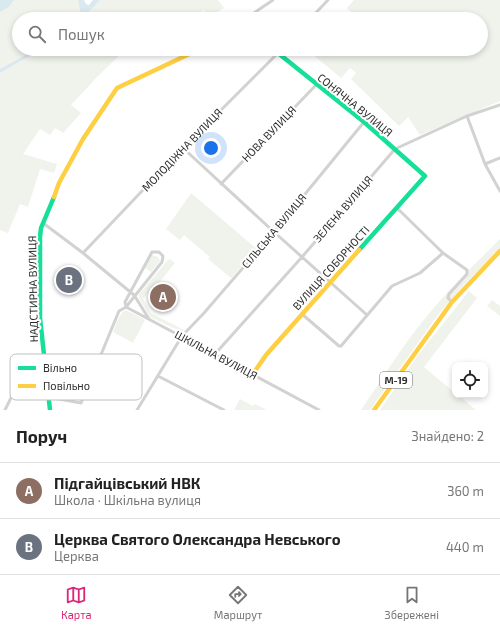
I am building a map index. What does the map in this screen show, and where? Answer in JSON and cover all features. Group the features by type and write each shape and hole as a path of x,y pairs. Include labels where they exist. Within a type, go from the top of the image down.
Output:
{"main road":[{"name":"НАДСТИРНА ВУЛИЦЯ","path":"43,354 40,318 40,237 43,222 59,182 83,139 116,88 185,56"},
{"name":"СОНЯЧНА ВУЛИЦЯ","path":"282,56 364,122 425,176"},
{"name":"ВУЛИЦЯ СОБОРНОСТІ","path":"253,374 266,355 425,176"},
{"name":"М-19","path":"374,410 452,302 500,251"},
{"name":"НАДСТИРНА ВУЛИЦЯ","path":"48,400 50,410"}],"street":[{"path":"255,12 273,0"},
{"path":"317,12 328,0"},
{"name":"МОЛОДІЖНА ВУЛИЦЯ","path":"83,253 183,148 275,56"},
{"name":"НОВА ВУЛИЦЯ","path":"221,184 316,85"},
{"name":"ЗЕЛЕНА ВУЛИЦЯ","path":"215,354 302,257 394,149 467,116 500,105"},
{"path":"467,116 485,164 500,191"},
{"name":"СІЛЬСЬКА ВУЛИЦЯ","path":"137,410 182,336 204,313 274,232 364,122"},
{"path":"183,148 367,315"},
{"path":"485,164 500,158"},
{"path":"397,208 443,252 467,270 467,274 448,294 448,298 452,302"},
{"path":"43,222 134,295 149,319"},
{"path":"101,354 119,311 126,307 134,295 162,262 163,256 158,252 152,252 130,292 126,302 126,307"},
{"path":"302,314 339,346 341,346 392,286 420,274 443,252"},
{"name":"ШКІЛЬНА ВУЛИЦЯ","path":"126,307 319,410"},
{"path":"158,376 224,410"},
{"path":"5,410 10,400"},
{"path":"64,400 81,403 82,400"}],"shaded area":[{"path":"0,0 14,0 9,7 0,12"},
{"path":"14,0 78,0 80,12 12,12 12,56 23,56 0,69 0,12 9,7"},
{"path":"78,0 84,0 86,4 89,5 93,0 100,0 89,12 80,12"},
{"path":"100,0 218,0 224,8 218,12 206,12 203,10 201,12 89,12"},
{"path":"354,0 500,0 500,101 420,135 408,117 399,126 351,79 356,73 350,68 341,78 315,56 488,56 488,12 351,12 347,8"},
{"path":"23,56 30,56 0,73 0,69"},
{"path":"30,56 119,56 71,105 81,113 63,133 55,128 50,135 40,129 23,154 57,164 54,173 40,169 28,207 20,204 8,233 0,230 0,73"},
{"path":"191,193 257,249 231,278 208,259 210,257 184,235 180,240 166,229"},
{"path":"500,239 500,248 462,287 438,315 370,410 361,410 422,322 440,301"},
{"path":"152,255 158,257 160,261 151,272 145,268"},
{"path":"170,259 175,263 158,284 156,283 143,299 151,313 184,330 182,332 150,317 139,298 139,294"},
{"path":"469,291 477,298 424,367 452,390 452,398 462,398 476,410 380,410 418,355"},
{"path":"492,300 500,306 500,316 487,306"},
{"path":"126,310 145,320 133,343 113,332 120,316"},
{"path":"240,399 253,406 255,404 267,410 234,410"}],"traffic: fast":[{"path":"282,56 364,122 425,176 359,250"},
{"path":"44,354 40,318 40,237 41,228 54,197"},
{"path":"49,400 50,410"}],"traffic: slow":[{"path":"54,197 59,183 83,139 117,88 185,56"},
{"path":"253,374 266,355 359,250"},
{"path":"374,410 452,302 500,251"}],"place":[{"name":"Церква Святого Олександра Невського","path":"69,280"},
{"name":"Підгайцівський НВК","path":"163,297"}]}
